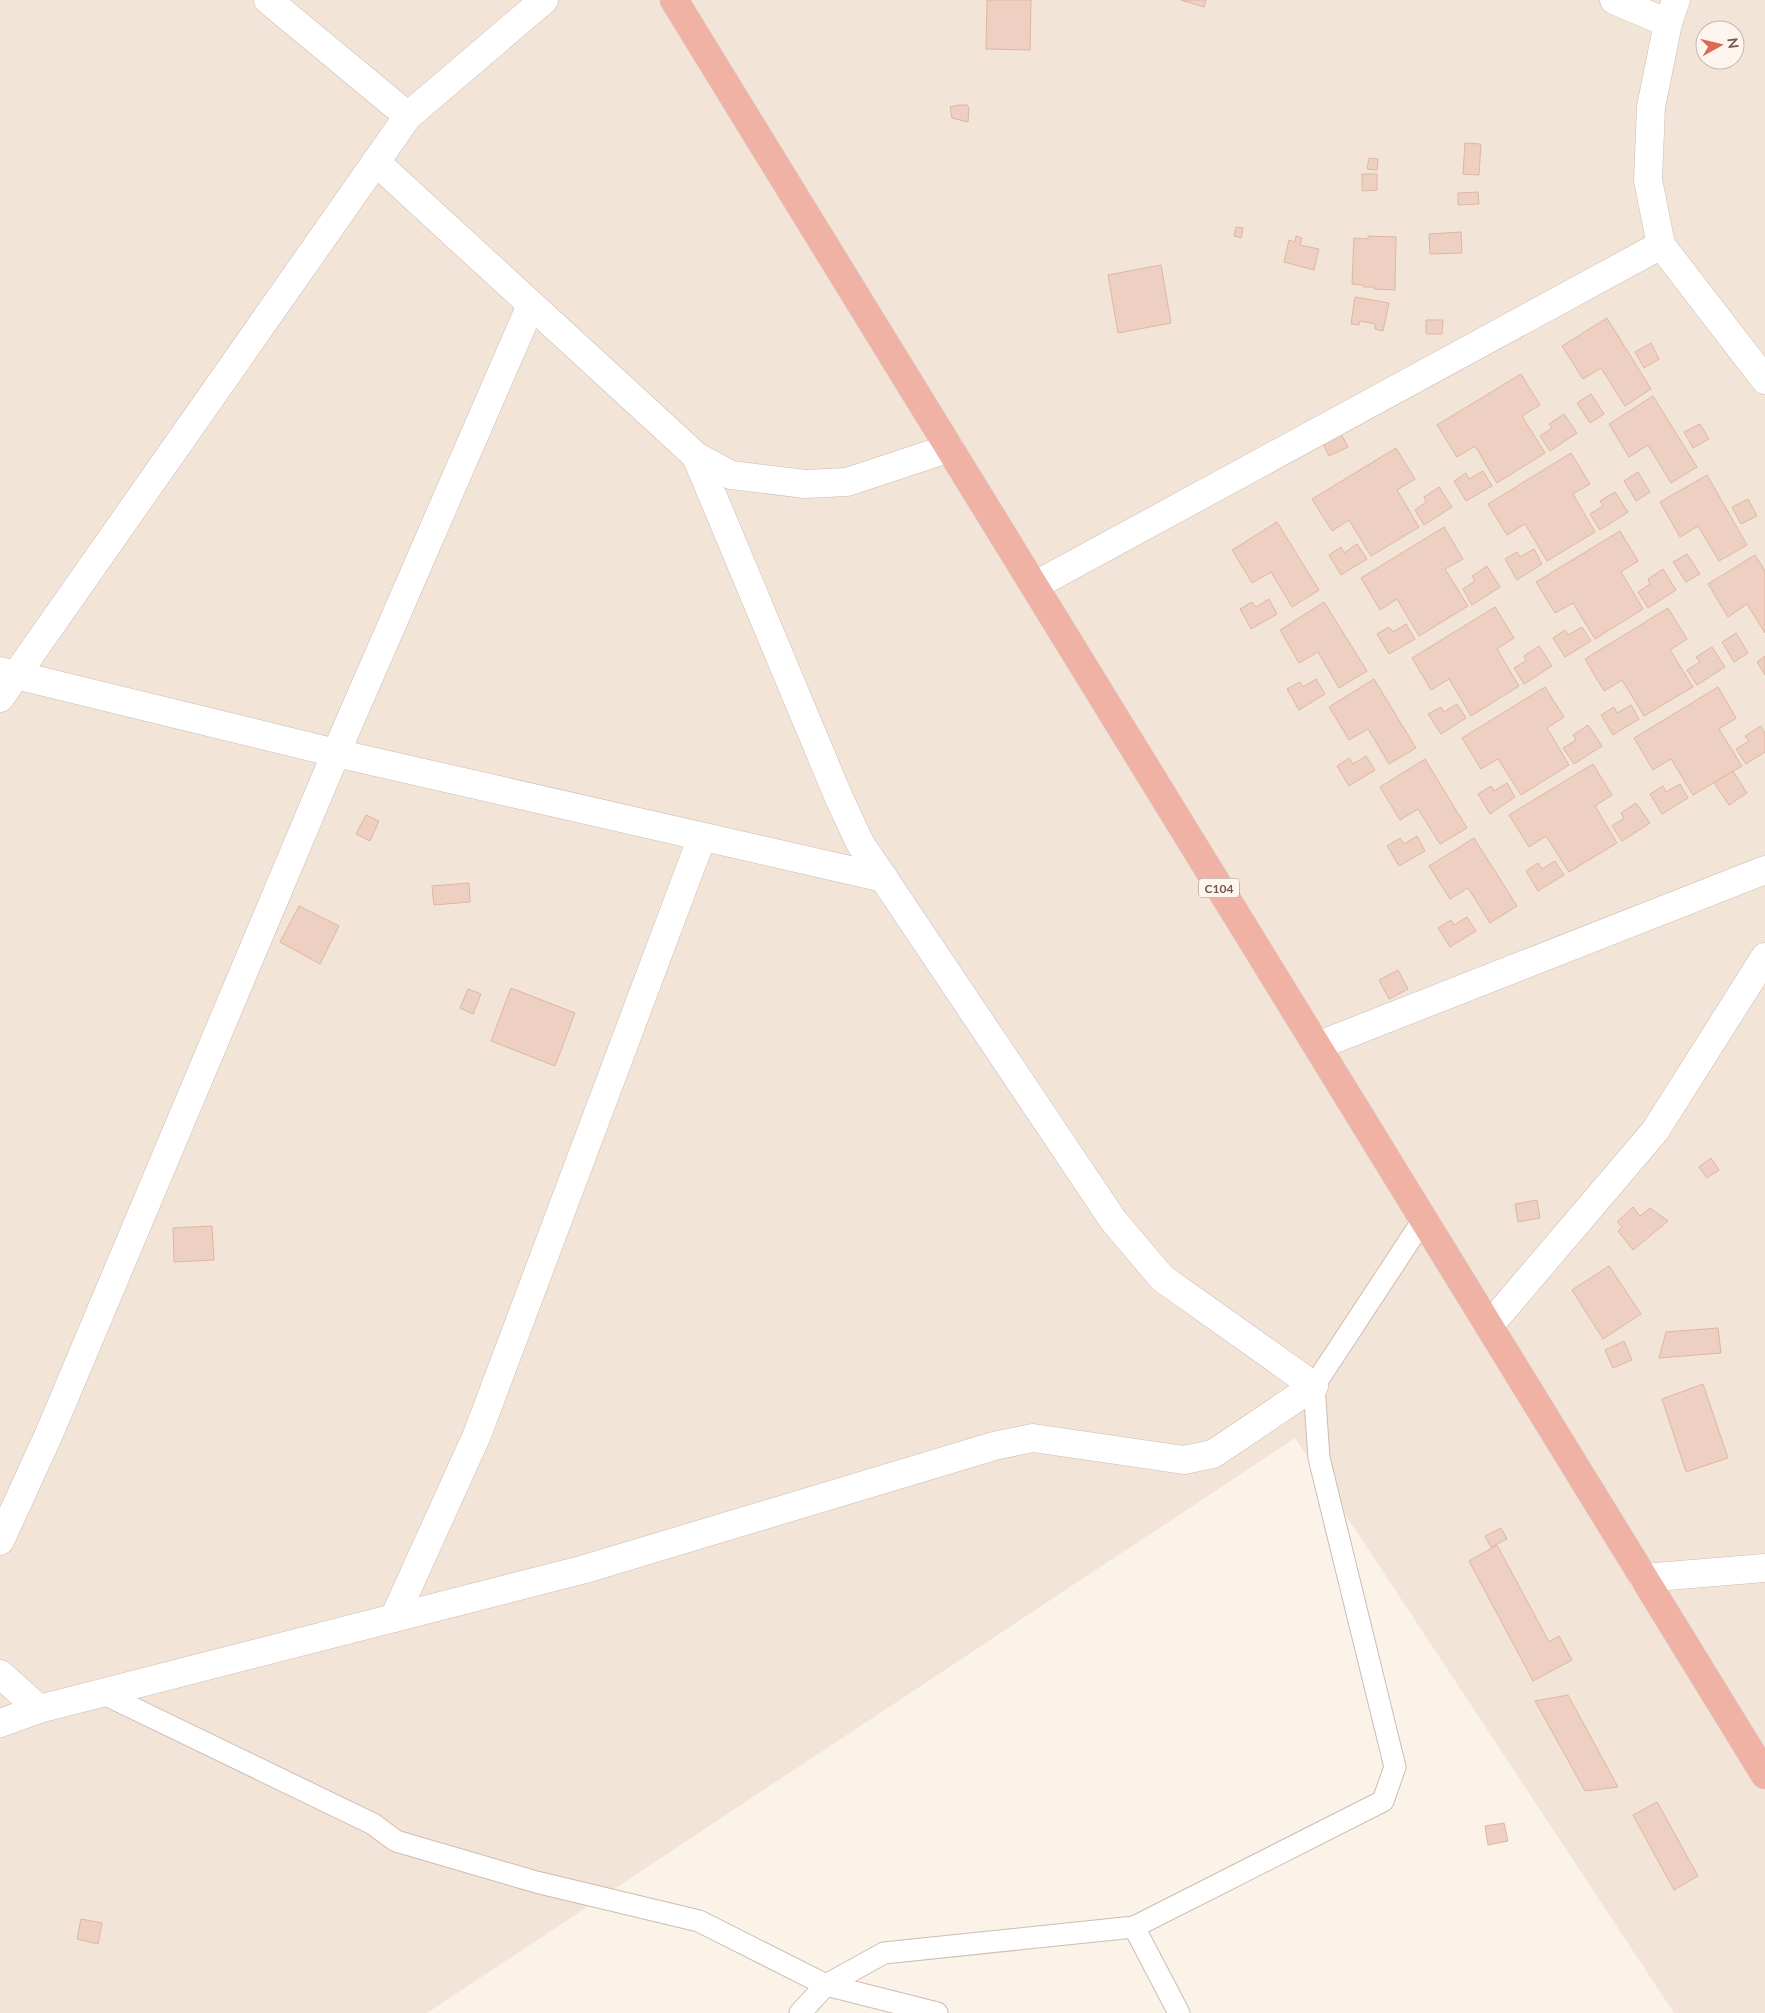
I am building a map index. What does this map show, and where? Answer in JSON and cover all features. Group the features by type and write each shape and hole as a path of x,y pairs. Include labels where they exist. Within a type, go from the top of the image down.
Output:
{"highway":[{"name":"C104","path":"674,0 1765,1775"}],"street":[{"path":"268,0 408,116"},
{"path":"0,698 7,673 408,116 544,0"},
{"path":"1614,0 1672,11 1651,107 1648,180 1661,245 1765,380"},
{"path":"376,162 696,456 731,475 805,484 847,482 950,448"},
{"path":"1034,586 1661,245"},
{"path":"0,1540 49,1434 336,753 531,305"},
{"path":"0,1723 39,1709 585,1569 994,1446 1033,1438 1184,1460 1213,1454 1314,1386 1162,1278 1114,1220 860,843 839,798 696,456"},
{"path":"7,673 336,753 884,878"},
{"path":"394,1618 477,1435 702,837"},
{"path":"1317,1046 1765,870"},
{"path":"1489,1326 1655,1131 1765,957"},
{"path":"1643,1578 1765,1568"},
{"path":"0,1674 39,1709"}],"lane":[{"path":"800,2013 826,1985 884,1953 1134,1927 1383,1801 1395,1767 1319,1458 1314,1386 1424,1220"},
{"path":"102,1693 373,1824 396,1841 536,1882 699,1920 826,1985 937,2013"},
{"path":"1134,1927 1179,2013"}],"shaded area":[{"path":"0,0 1765,0 1765,2013 1674,2013 1295,1438 427,2013 0,2013"}],"building":[{"path":"987,0 1031,0 1030,50 986,49"},
{"path":"1181,0 1206,0 1204,7"},
{"path":"967,105 969,108 968,122 952,118 950,107"},
{"path":"1465,143 1481,144 1479,175 1463,174"},
{"path":"1369,158 1378,159 1377,170 1367,169"},
{"path":"1362,174 1377,174 1377,190 1362,191"},
{"path":"1478,192 1479,204 1458,205 1458,193"},
{"path":"1236,227 1243,228 1241,238 1234,236"},
{"path":"1461,232 1462,253 1430,254 1429,234"},
{"path":"1296,236 1302,238 1300,245 1319,249 1314,270 1284,262 1289,240 1295,242"},
{"path":"1368,236 1396,237 1395,290 1374,289 1375,287 1352,284 1354,238 1368,239"},
{"path":"1161,265 1171,323 1118,333 1108,275"},
{"path":"1355,297 1389,303 1383,331 1375,329 1375,324 1360,321 1359,325 1351,324"},
{"path":"1607,318 1651,389 1625,406 1601,368 1583,379 1562,346"},
{"path":"1426,320 1443,320 1442,334 1426,334"},
{"path":"1651,343 1659,359 1644,368 1635,352"},
{"path":"1521,374 1540,405 1522,416 1545,453 1497,483 1475,446 1457,457 1437,425"},
{"path":"1591,394 1604,414 1590,423 1577,403"},
{"path":"1653,396 1697,467 1671,483 1648,445 1629,457 1609,424"},
{"path":"1564,414 1577,433 1550,451 1540,436 1552,428 1549,424"},
{"path":"1700,424 1709,439 1693,448 1684,432"},
{"path":"1338,428 1348,447 1329,456 1320,437"},
{"path":"1396,448 1415,479 1397,490 1419,527 1371,556 1349,520 1332,531 1312,499"},
{"path":"1571,453 1590,484 1573,494 1595,532 1547,561 1525,524 1507,535 1488,504"},
{"path":"1483,471 1492,486 1466,501 1454,481 1466,473 1469,479"},
{"path":"1638,472 1650,492 1636,501 1624,481"},
{"path":"1707,475 1747,545 1719,561 1698,526 1680,537 1660,502"},
{"path":"1439,487 1452,507 1424,525 1415,510 1426,502 1424,497"},
{"path":"1615,492 1628,512 1600,530 1590,514 1603,506 1600,501"},
{"path":"1748,499 1757,516 1741,524 1732,507"},
{"path":"1277,522 1319,590 1292,607 1271,572 1252,583 1232,550"},
{"path":"1444,527 1463,559 1445,569 1468,606 1419,636 1397,599 1380,610 1361,578"},
{"path":"1620,531 1638,561 1621,572 1643,609 1595,639 1573,603 1555,613 1536,582"},
{"path":"1357,544 1367,559 1341,575 1329,555 1341,547 1344,553"},
{"path":"1534,549 1542,564 1517,580 1505,559 1517,552 1520,557"},
{"path":"1687,554 1700,574 1686,582 1673,562"},
{"path":"1755,555 1765,571 1765,633 1747,604 1728,617 1708,584"},
{"path":"1487,566 1500,587 1472,605 1463,589 1475,581 1472,576"},
{"path":"1663,569 1676,590 1648,608 1638,592 1650,584 1648,579"},
{"path":"1269,599 1277,614 1251,629 1240,609 1252,602 1256,607"},
{"path":"1324,602 1367,671 1339,688 1318,652 1299,663 1280,630"},
{"path":"1495,607 1514,638 1497,649 1519,686 1471,716 1449,679 1431,690 1412,658"},
{"path":"1668,608 1687,639 1670,650 1693,687 1644,716 1622,680 1604,691 1585,659"},
{"path":"1406,624 1415,639 1389,654 1377,634 1389,627 1393,632"},
{"path":"1582,627 1591,641 1565,657 1553,638 1565,630 1568,635"},
{"path":"1736,633 1748,653 1734,662 1722,642"},
{"path":"1539,646 1552,666 1524,684 1514,668 1526,661 1524,656"},
{"path":"1712,647 1725,667 1697,685 1687,670 1700,662 1696,657"},
{"path":"1765,656 1765,675 1757,662"},
{"path":"1316,679 1325,694 1299,710 1287,689 1300,682 1303,687"},
{"path":"1374,679 1416,748 1389,764 1368,729 1349,740 1329,707"},
{"path":"1545,687 1564,717 1547,728 1569,765 1521,795 1498,759 1481,769 1462,738"},
{"path":"1718,687 1736,718 1719,729 1742,766 1693,795 1671,759 1653,770 1634,738"},
{"path":"1457,704 1466,718 1441,734 1428,714 1441,707 1444,712"},
{"path":"1631,705 1639,719 1613,735 1601,715 1614,707 1617,713"},
{"path":"1588,725 1602,746 1574,764 1563,748 1576,740 1573,735"},
{"path":"1761,726 1765,733 1765,752 1746,764 1736,749 1749,741 1745,736"},
{"path":"1366,756 1375,770 1349,786 1337,766 1349,758 1353,764"},
{"path":"1425,759 1467,828 1440,844 1418,809 1400,820 1380,787"},
{"path":"1593,764 1612,795 1595,806 1617,843 1569,872 1546,836 1529,847 1509,815"},
{"path":"1733,771 1747,793 1729,805 1714,783"},
{"path":"1507,783 1515,797 1490,814 1478,794 1491,786 1494,791"},
{"path":"1680,784 1688,798 1662,814 1650,794 1663,786 1666,792"},
{"path":"1636,803 1650,823 1622,841 1612,826 1624,818 1621,813"},
{"path":"366,815 379,821 370,841 356,834"},
{"path":"1417,836 1425,851 1399,866 1387,846 1400,838 1404,844"},
{"path":"1474,838 1517,906 1490,923 1468,888 1450,899 1429,866"},
{"path":"1555,861 1564,875 1538,891 1526,871 1538,863 1542,869"},
{"path":"469,883 470,902 434,905 432,886"},
{"path":"299,906 339,926 320,964 280,942"},
{"path":"1467,917 1476,931 1450,947 1438,928 1451,920 1454,925"},
{"path":"1398,970 1408,989 1389,999 1379,980"},
{"path":"511,988 575,1013 555,1066 491,1041"},
{"path":"468,989 481,994 473,1014 460,1008"},
{"path":"1711,1158 1719,1170 1707,1178 1699,1167"},
{"path":"1537,1200 1540,1218 1518,1222 1515,1204"},
{"path":"1633,1207 1640,1216 1650,1208 1668,1221 1633,1250 1618,1231 1622,1227 1617,1222"},
{"path":"212,1226 214,1260 174,1262 173,1228"},
{"path":"1609,1266 1641,1314 1603,1339 1572,1290"},
{"path":"1718,1328 1721,1353 1659,1358 1666,1332"},
{"path":"1624,1341 1632,1360 1613,1368 1605,1350"},
{"path":"1703,1384 1728,1458 1686,1472 1662,1399"},
{"path":"1501,1528 1507,1539 1491,1547 1485,1536"},
{"path":"1497,1545 1549,1642 1559,1636 1572,1660 1533,1681 1469,1561"},
{"path":"1568,1695 1618,1787 1585,1791 1535,1701"},
{"path":"1657,1802 1698,1876 1674,1890 1633,1815"},
{"path":"1504,1823 1508,1841 1488,1845 1485,1826"},
{"path":"81,1919 102,1923 98,1944 77,1939"}]}
